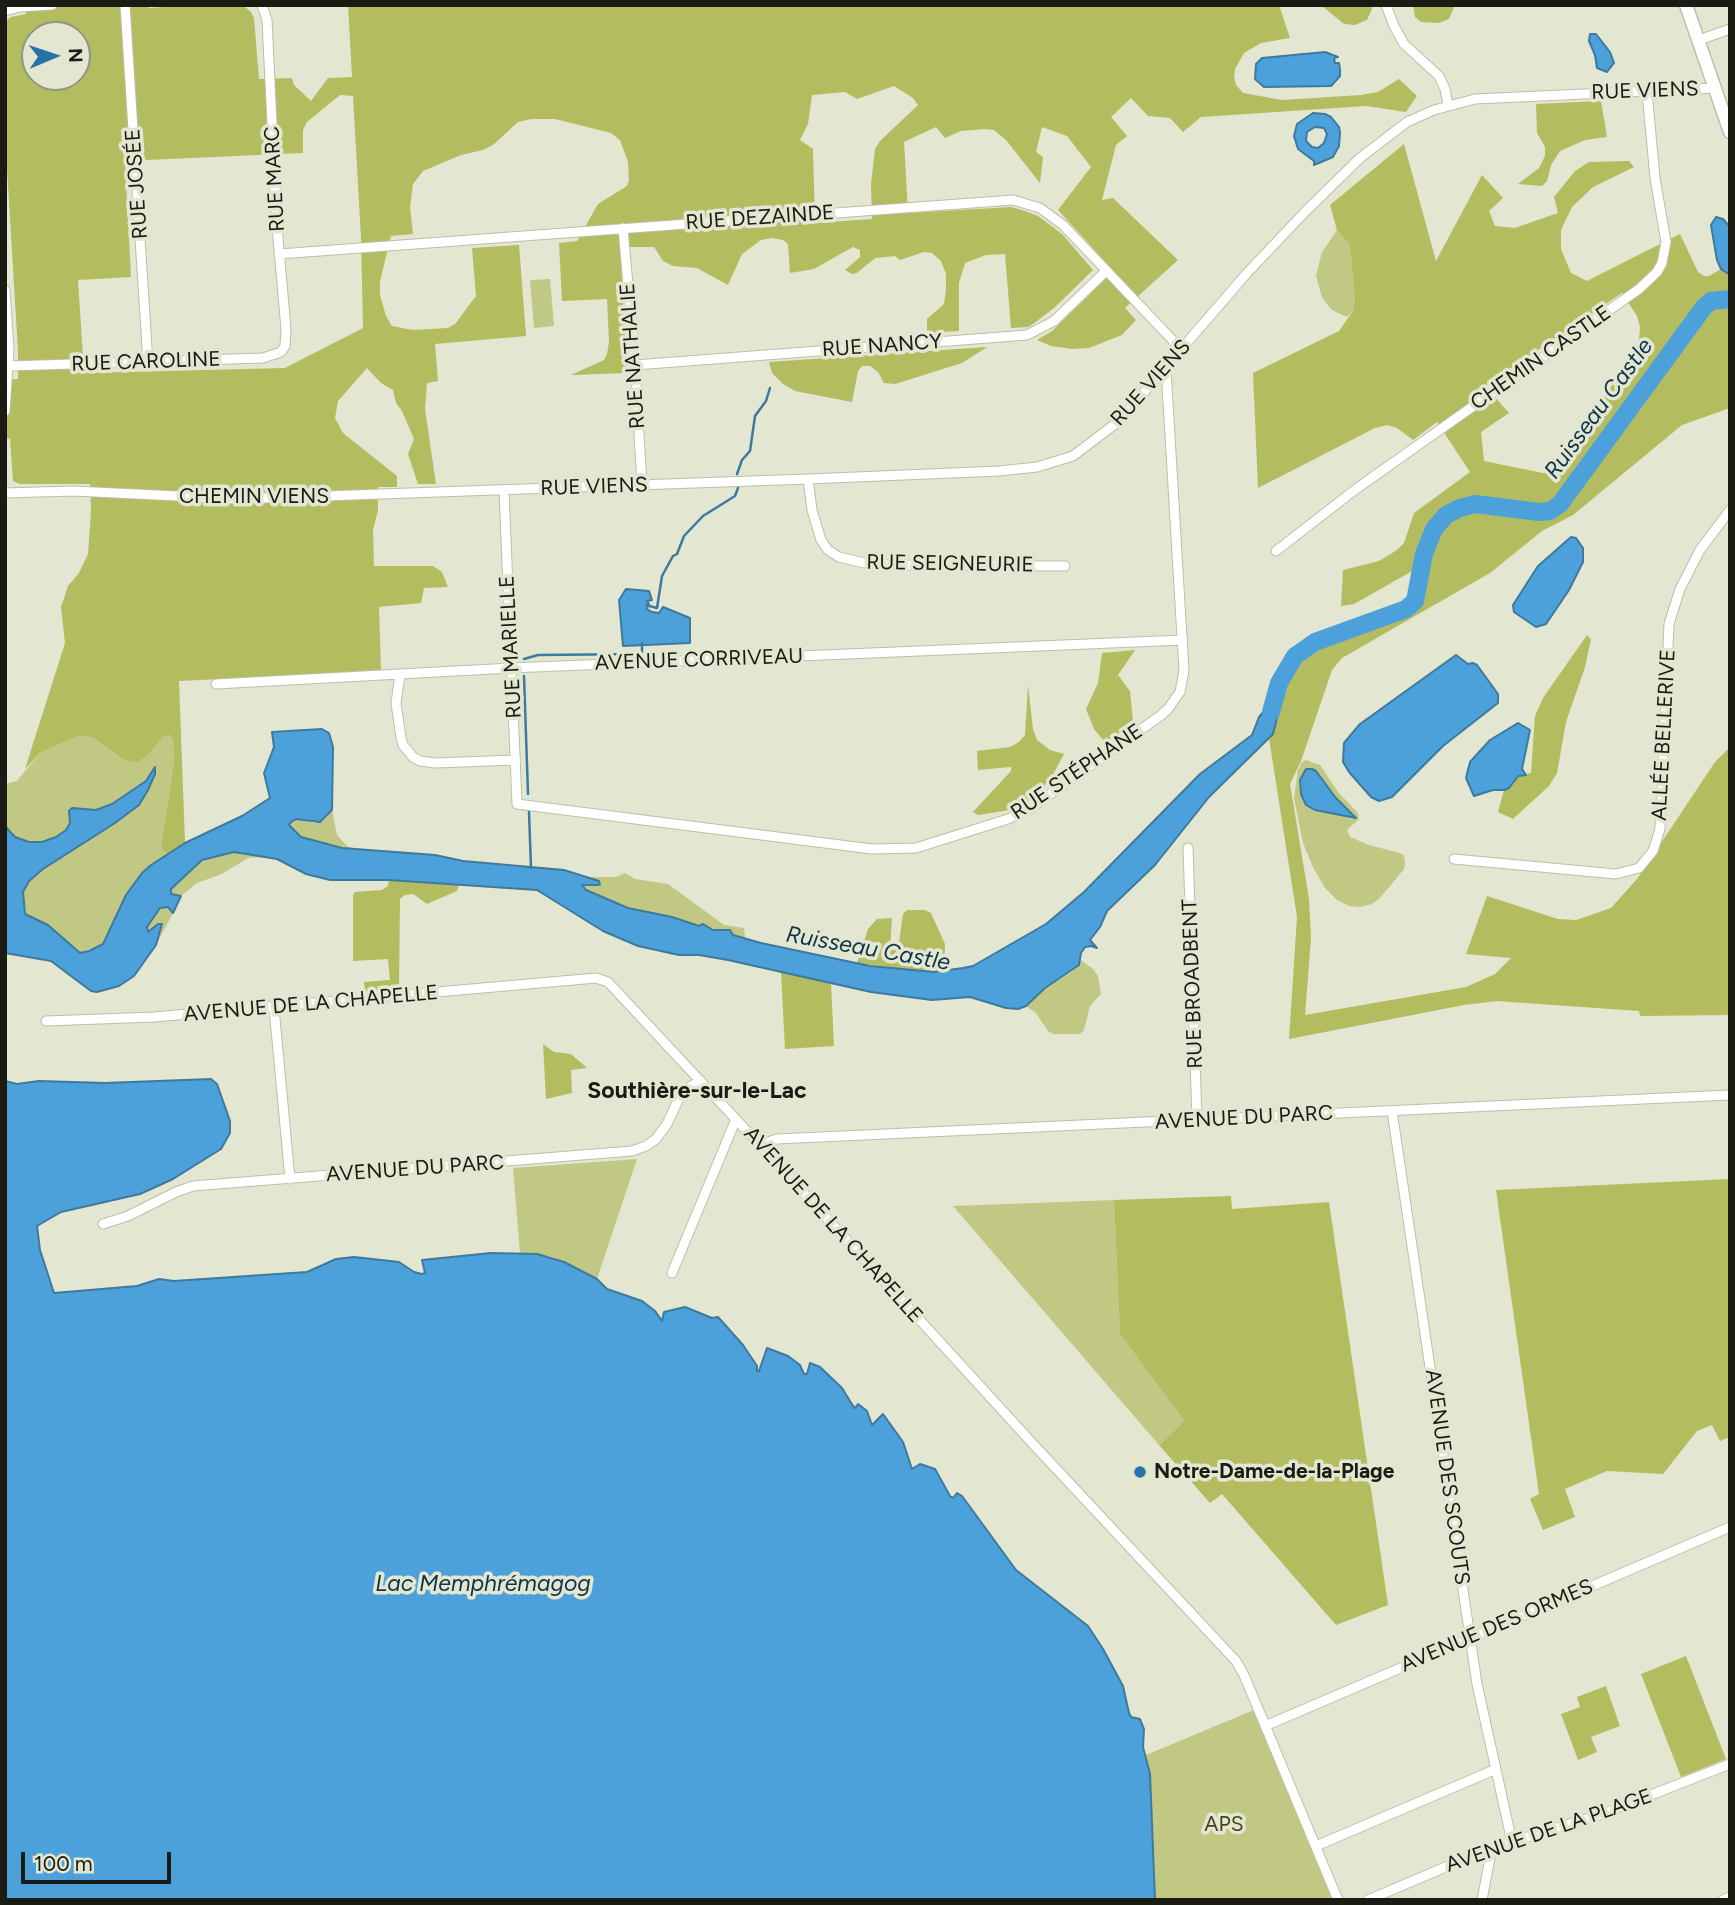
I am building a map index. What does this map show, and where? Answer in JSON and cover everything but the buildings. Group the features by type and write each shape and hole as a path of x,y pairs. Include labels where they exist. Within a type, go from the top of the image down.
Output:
{"street":[{"path":"5,11 19,7 52,5"},
{"name":"RUE JOSÉE","path":"125,5 148,363"},
{"name":"RUE MARC","path":"261,5 267,20 279,254 286,329 285,346 281,352"},
{"path":"1386,5 1400,38 1438,76 1445,89 1448,105"},
{"path":"1686,5 1730,132"},
{"path":"1699,40 1730,29"},
{"name":"RUE VIENS","path":"504,491 1009,470 1056,462 1073,456 1107,432 1128,412 1248,272 1339,177 1395,130 1448,105 1489,97 1715,88"},
{"name":"CHEMIN CASTLE","path":"1276,551 1356,489 1649,282 1662,263 1666,242 1655,178 1647,92"},
{"name":"RUE DEZAINDE","path":"279,254 1013,200 1031,204 1056,218 1181,349"},
{"name":"RUE NATHALIE","path":"623,228 642,485"},
{"name":"RUE NANCY","path":"635,365 1027,335 1054,321 1106,271"},
{"path":"5,290 9,366 5,411"},
{"name":"RUE CAROLINE","path":"9,366 263,358 281,352"},
{"name":"RUE STÉPHANE","path":"517,804 872,849 901,850 923,846 1020,814 1160,716 1175,701 1183,682 1183,640 1166,369"},
{"name":"RUE SEIGNEURIE","path":"808,479 812,510 821,540 828,551 839,557 856,562 893,565 1065,566"},
{"name":"CHEMIN VIENS","path":"5,492 74,491 239,499 504,491"},
{"name":"RUE MARIELLE","path":"504,491 517,804"},
{"name":"ALLÉE BELLERIVE","path":"1454,859 1616,874 1639,868 1653,851 1660,829 1670,624 1680,589 1700,550 1730,510"},
{"name":"AVENUE CORRIVEAU","path":"216,684 511,668 1183,640"},
{"path":"400,675 396,704 401,738 407,752 413,757 420,761 436,763 516,761"},
{"name":"RUE BROADBENT","path":"1188,848 1197,1120"},
{"name":"AVENUE DE LA CHAPELLE","path":"46,1021 120,1020 600,978 608,982 1232,1657 1241,1670 1338,1900"},
{"path":"274,1008 290,1179"},
{"name":"AVENUE DU PARC","path":"103,1224 128,1216 189,1187 632,1151 656,1139 667,1124 680,1096 701,1081"},
{"name":"AVENUE DU PARC","path":"760,1144 777,1139 1730,1095"},
{"name":"AVENUE DES SCOUTS","path":"1392,1111 1470,1637 1494,1770 1512,1842"},
{"path":"672,1273 736,1119"},
{"name":"AVENUE DES ORMES","path":"1265,1726 1730,1527"},
{"name":"AVENUE DE LA PLAGE","path":"1368,1900 1488,1849 1614,1810 1730,1764"},
{"path":"1316,1846 1494,1770"},
{"path":"1482,1900 1490,1858 1488,1849"},
{"path":"1723,1900 1730,1897"}],"green space":[{"path":"26,5 245,7 254,18 259,79 292,78 294,85 311,101 328,78 352,77 348,5 1279,5 1290,38 1261,43 1244,53 1235,69 1234,77 1236,85 1243,93 1282,100 1361,95 1378,92 1399,79 1417,96 1406,112 1366,106 1201,117 1183,132 1170,118 1148,116 1131,98 1111,117 1127,136 1116,145 1102,200 1113,198 1178,260 1125,308 1136,320 1122,335 1089,348 1051,346 1037,340 1052,331 1114,271 1058,210 1091,167 1067,136 1042,127 1036,152 1043,157 1040,183 1006,140 994,130 961,131 945,138 936,127 904,142 908,213 1011,207 1025,211 1038,216 1062,234 1093,270 1054,308 1028,327 1011,328 1005,254 986,255 965,263 959,283 959,331 927,333 927,319 944,304 946,290 946,274 941,261 932,253 924,252 900,260 895,256 875,258 852,274 845,270 860,257 860,250 853,247 814,269 790,273 788,244 772,238 761,240 742,254 728,285 697,268 673,266 663,261 654,247 620,247 627,373 571,375 604,360 607,354 607,299 562,301 559,243 577,241 598,204 627,186 628,162 620,140 611,133 555,119 531,119 518,122 493,145 483,150 461,155 423,171 413,184 410,207 413,234 391,236 380,281 380,295 392,326 413,330 448,328 455,324 476,296 472,248 519,245 526,336 435,344 438,381 427,383 425,409 436,484 418,484 408,454 414,439 396,403 393,390 381,383 367,368 338,401 335,418 343,433 397,476 397,487 378,487 378,510 373,530 374,566 433,566 442,572 448,587 424,588 421,603 379,607 381,671 179,681 185,843 167,854 162,849 162,840 174,761 173,740 170,735 163,737 147,756 137,762 124,760 92,737 78,736 40,753 25,769 65,643 61,607 68,586 79,573 88,554 91,512 90,484 20,484 13,481 10,439 5,438 5,380 18,379 5,135 5,22 11,17 26,14","holes":["894,86 913,98 918,105 875,149 871,184 872,219 815,223 813,149 800,140 808,124 812,95 845,92 857,99","340,95 353,96 363,328 285,368 84,373 78,280 131,277 125,161 303,153 303,130 307,122"]},
{"path":"1321,5 1371,5 1372,9 1367,20 1355,25 1344,24"},
{"path":"1413,5 1455,5 1449,19 1439,23 1421,22 1415,17"},
{"path":"1601,101 1607,137 1585,140 1560,151 1551,165 1547,181 1542,186 1518,184 1539,168 1545,156 1545,147 1537,133 1536,104"},
{"path":"1404,144 1436,261 1482,175 1503,198 1489,211 1495,226 1515,228 1558,213 1554,197 1575,171 1589,162 1629,161 1634,167 1593,187 1572,207 1561,230 1561,249 1571,273 1587,281 1680,234 1698,272 1709,276 1721,269 1730,275 1730,408 1682,425 1573,515 1542,531 1490,573 1342,658 1332,670 1301,761 1290,784 1309,899 1311,938 1305,1015 1466,987 1495,974 1511,958 1466,954 1487,896 1558,919 1576,920 1611,908 1637,879 1715,762 1730,747 1730,1015 1640,1016 1639,1011 1497,1001 1289,1039 1297,917 1269,738 1273,734 1282,698 1276,691 1295,656 1315,642 1406,609 1415,601 1421,566 1354,604 1341,606 1343,570 1379,561 1397,550 1404,543 1414,513 1470,472 1437,422 1413,440 1397,428 1387,425 1375,428 1258,488 1253,373 1339,331 1353,311 1355,302 1350,245 1337,230 1330,205","holes":["1622,293 1637,316 1640,327 1639,341 1562,467 1543,473 1484,461 1481,432 1509,413 1485,386"]},
{"path":"1337,230 1350,245 1355,302 1353,311 1347,317 1332,310 1322,298 1316,275 1322,252"},
{"path":"550,279 554,326 534,328 530,280"},
{"path":"987,347 962,363 895,384 884,383 878,372 870,366 862,366 858,371 852,402 795,391 772,373 769,362"},
{"path":"1587,635 1591,639 1585,667 1566,722 1557,773 1549,786 1513,819 1498,812 1504,790 1509,788 1518,776 1531,773 1535,716 1543,698"},
{"path":"1135,650 1118,675 1130,691 1133,721 1113,739 1103,740 1094,729 1086,709 1098,683 1102,653"},
{"path":"1028,685 1033,729 1037,740 1050,750 1064,754 1050,780 1027,803 1010,810 978,815 973,812 1011,771 1011,767 978,770 977,751 1010,747 1025,735"},
{"path":"170,735 173,740 174,761 162,840 162,849 167,854 151,865 133,885 103,944 80,953 48,925 25,914 23,892 29,881 43,869 139,805 154,768 146,781 112,804 96,810 69,811 70,822 66,830 42,842 29,842 15,837 6,827 5,784 17,781 40,753 78,736 92,737 124,760 147,756 163,737"},
{"path":"1306,760 1320,765 1338,792 1358,813 1359,819 1347,830 1350,837 1404,856 1404,869 1372,904 1349,906 1337,900 1325,888 1313,867 1303,843 1294,798 1298,770","holes":["1316,771 1335,797 1355,815 1352,819 1335,812 1315,810 1307,805 1301,794 1300,780"]},
{"path":"332,810 337,835 347,846 356,850 314,842 301,837 288,825 296,819 314,823 325,819"},
{"path":"224,852 269,857 248,858 222,874 197,883 181,896 171,894 171,889 196,864"},
{"path":"625,873 635,879 668,884 724,925 744,928 745,938 733,935 728,930 713,930 672,917 628,908 586,890 582,885 598,885 599,881 584,877 616,877"},
{"path":"389,880 459,884 457,891 427,904 413,894 400,899 399,990 365,993 364,982 390,980 388,959 353,961 353,895 355,892 382,890 388,886"},
{"path":"165,906 173,913 156,945 162,924 147,933 147,927 154,914"},
{"path":"907,910 925,910 931,913 945,944 944,972 857,963 868,929 877,919 892,918 890,950 898,950 903,914"},
{"path":"1081,960 1098,976 1101,994 1090,1006 1084,1030 1080,1034 1053,1034 1036,1013 1026,1006 1045,988 1070,973"},
{"path":"781,972 831,983 834,1046 785,1049"},
{"path":"543,1044 554,1052 571,1054 587,1068 571,1070 572,1093 546,1099"},
{"path":"637,1159 597,1279 553,1257 520,1254 513,1168"},
{"path":"1730,1179 1730,1437 1720,1441 1712,1425 1697,1431 1663,1474 1607,1471 1565,1489 1575,1517 1543,1530 1530,1499 1539,1494 1496,1190"},
{"path":"1231,1196 1232,1209 1329,1202 1388,1605 1336,1625 1222,1494 1210,1503 1159,1445 1185,1421 1120,1334 1114,1200"},
{"path":"1114,1200 1120,1334 1186,1421 1159,1445 953,1206"},
{"path":"1686,1656 1726,1759 1681,1777 1641,1674"},
{"path":"1606,1686 1620,1726 1591,1737 1597,1752 1578,1760 1561,1714 1580,1707 1577,1697"},
{"name":"APS","path":"1254,1710 1333,1900 1155,1900 1150,1774 1146,1755"}],"water":[{"path":"1590,34 1596,34 1610,52 1614,63 1607,72 1597,68 1589,41"},
{"path":"1325,52 1338,57 1334,58 1335,63 1339,63 1340,76 1331,86 1264,87 1255,79 1256,64 1262,58"},
{"path":"1313,113 1331,117 1340,133 1339,146 1333,157 1314,165 1314,161 1298,149 1294,136 1297,124","holes":["1315,127 1324,128 1327,134 1324,143 1318,148 1312,147 1306,141 1307,132"]},
{"path":"1716,217 1723,219 1730,227 1730,275 1721,269 1717,260 1711,225"},
{"path":"1571,537 1576,538 1583,548 1583,562 1569,590 1546,624 1536,627 1514,612 1513,605 1538,566"},
{"path":"626,589 649,591 652,600 647,601 647,609 652,612 659,613 663,607 690,618 690,643 623,646 619,600"},
{"path":"1456,655 1468,664 1477,665 1498,694 1498,703 1443,746 1392,797 1379,801 1371,797 1343,762 1344,743 1360,724"},
{"path":"1276,691 1282,698 1273,734 1209,797 1155,865 1107,911 1090,940 1097,948 1085,947 1079,965 1045,988 1026,1006 1018,1009 970,997 932,1000 871,992 728,960 679,955 638,946 603,931 537,890 389,880 330,880 306,874 277,859 234,852 202,860 171,889 171,894 181,896 173,913 168,907 160,908 147,927 148,932 162,924 156,945 134,976 119,986 91,991 51,961 5,953 5,826 15,837 29,842 42,842 56,837 66,830 70,823 69,811 72,808 96,810 112,804 146,781 155,767 155,774 139,805 43,869 29,881 23,892 25,914 48,925 80,953 89,951 103,944 126,895 151,865 185,843 242,816 270,798 264,773 274,747 272,732 322,729 329,733 333,747 332,810 320,822 296,819 291,822 289,825 301,837 342,848 435,855 463,861 564,870 599,881 598,885 582,885 586,890 628,908 699,926 703,924 713,930 730,930 733,935 761,943 870,966 934,972 973,966 1046,924 1084,892 1200,774 1252,735 1265,710 1268,694"},
{"path":"1518,723 1530,730 1522,769 1526,775 1518,776 1509,788 1474,796 1466,778 1470,762 1490,740"},
{"path":"1306,769 1316,771 1335,797 1356,818 1315,810 1306,805 1301,794 1300,780"},
{"name":"Lac Memphrémagog","path":"211,1079 217,1084 230,1121 230,1133 221,1149 173,1179 140,1194 61,1212 37,1226 40,1250 54,1293 137,1286 159,1279 174,1281 307,1272 336,1259 354,1257 399,1262 422,1274 425,1273 422,1260 491,1253 537,1254 564,1262 597,1279 607,1289 642,1301 655,1311 662,1321 664,1312 685,1307 712,1318 718,1317 743,1345 757,1366 757,1371 767,1348 788,1356 800,1365 804,1374 807,1374 810,1363 820,1367 842,1388 855,1408 858,1404 867,1411 872,1425 883,1414 903,1442 912,1469 920,1464 935,1469 950,1496 953,1498 957,1493 962,1496 1016,1570 1088,1626 1103,1649 1123,1686 1131,1717 1140,1719 1144,1729 1143,1747 1150,1774 1155,1900 5,1900 5,1081 17,1084 39,1081 105,1083"}],"waterway":[{"name":"Ruisseau Castle","path":"1271,712 1279,683 1295,656 1315,642 1406,609 1415,601 1424,554 1434,529 1446,515 1475,504 1539,512 1550,511 1560,504 1704,307 1711,301 1730,299"},
{"path":"737,474 742,460 750,451 755,416 766,401 770,388"},
{"path":"646,605 657,608 662,576 673,556 677,554 684,536 703,516 735,496 738,488"},
{"path":"524,659 538,655 642,654 642,643"},
{"path":"524,676 528,794"},
{"path":"529,812 531,868"}],"place":[{"name":"Notre-Dame-de-la-Plage","path":"1140,1472"}],"district":[{"name":"Southière-sur-le-Lac","path":"697,1091"}]}
